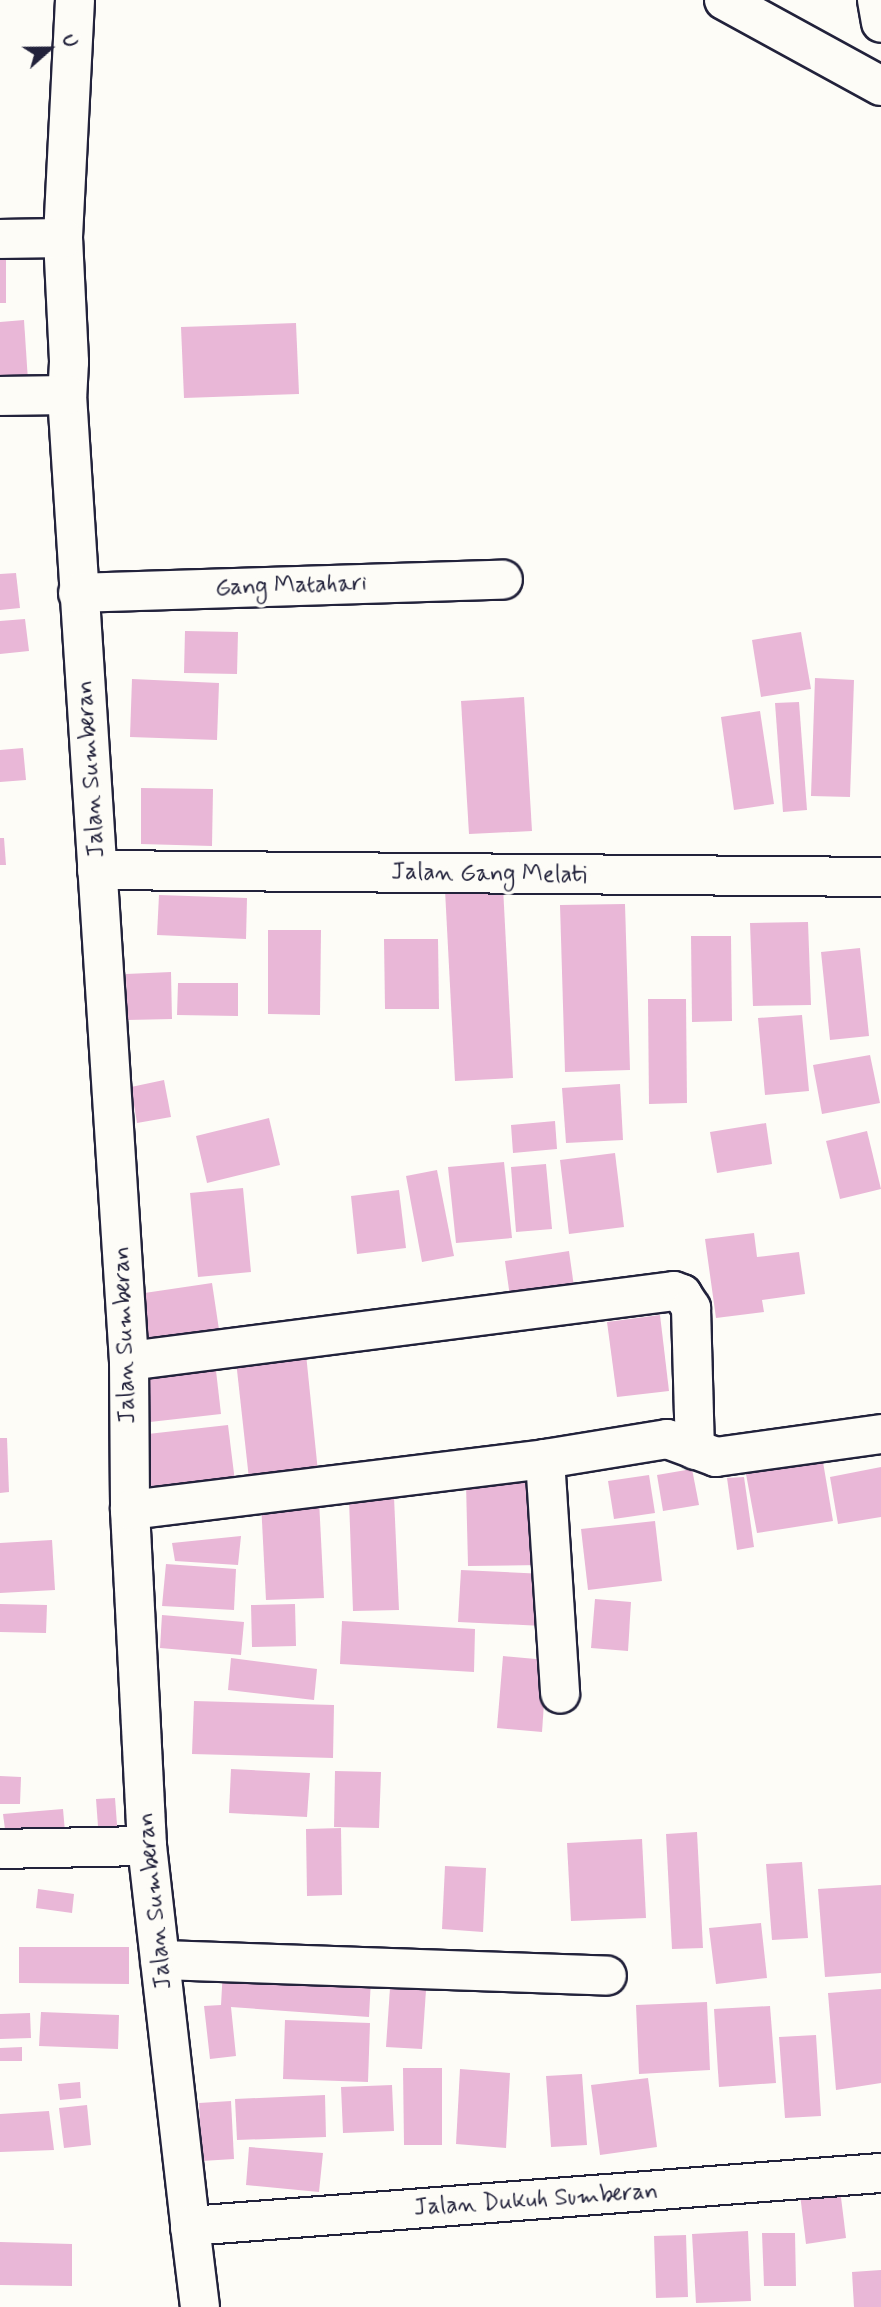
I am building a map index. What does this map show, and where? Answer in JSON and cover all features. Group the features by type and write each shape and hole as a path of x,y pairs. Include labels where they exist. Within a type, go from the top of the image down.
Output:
{"street":[{"name":"Jalan Sumberan","path":"75,0 63,238 78,593 129,1361 130,1510 147,1846 200,2307"},
{"path":"724,0 881,86"},
{"path":"877,0 881,23"},
{"path":"0,239 63,238"},
{"path":"0,397 68,378"},
{"name":"Gang Matahari","path":"78,593 503,580"},
{"name":"Jalan Gang Melati","path":"97,870 881,877"},
{"path":"129,1361 674,1291 682,1294 691,1308 695,1450"},
{"path":"130,1510 544,1459 667,1439 716,1457 881,1434"},
{"path":"544,1459 560,1694"},
{"path":"0,1849 147,1846"},
{"path":"160,1960 607,1976"},
{"name":"Jalan Dukuh Sumberan","path":"190,2226 881,2174"}],"building":[{"path":"0,253 6,253 6,303 0,303"},
{"path":"24,320 28,381 0,382 0,322"},
{"path":"296,323 299,394 184,398 181,327"},
{"path":"16,573 20,608 0,610 0,574"},
{"path":"25,619 29,651 0,654 0,621"},
{"path":"185,631 238,632 237,674 184,673"},
{"path":"801,632 811,689 761,697 752,640"},
{"path":"815,678 854,680 850,797 811,796"},
{"path":"132,679 219,683 217,740 130,737"},
{"path":"524,697 532,831 469,834 461,701"},
{"path":"799,702 807,810 783,812 775,703"},
{"path":"760,711 774,804 734,810 721,717"},
{"path":"23,748 26,780 0,782 0,750"},
{"path":"141,788 213,789 212,846 141,844"},
{"path":"0,838 4,838 6,865 0,865"},
{"path":"503,887 513,1078 455,1081 445,890"},
{"path":"159,895 247,898 246,939 157,935"},
{"path":"625,904 630,1070 565,1072 560,905"},
{"path":"808,922 811,1005 753,1006 750,923"},
{"path":"268,930 321,930 320,1015 268,1014"},
{"path":"691,936 731,936 732,1021 692,1022"},
{"path":"384,939 438,939 439,1009 385,1009"},
{"path":"860,948 869,1036 830,1040 821,952"},
{"path":"171,972 172,1019 127,1020 126,974"},
{"path":"178,983 238,983 238,1016 177,1015"},
{"path":"648,999 686,999 687,1103 649,1104"},
{"path":"802,1015 809,1091 765,1095 758,1018"},
{"path":"870,1055 880,1103 822,1114 813,1065"},
{"path":"164,1080 171,1117 137,1123 131,1087"},
{"path":"620,1084 623,1140 566,1143 562,1088"},
{"path":"269,1118 280,1165 207,1183 196,1136"},
{"path":"555,1121 557,1149 513,1153 511,1125"},
{"path":"766,1123 772,1164 717,1173 710,1132"},
{"path":"867,1131 881,1189 840,1199 826,1141"},
{"path":"615,1153 624,1227 569,1234 560,1160"},
{"path":"504,1162 512,1238 456,1243 448,1167"},
{"path":"546,1164 552,1229 516,1232 511,1167"},
{"path":"437,1170 454,1256 422,1262 406,1176"},
{"path":"243,1188 251,1272 198,1277 190,1193"},
{"path":"399,1190 406,1248 357,1254 351,1196"},
{"path":"754,1233 757,1257 799,1252 805,1294 762,1300 764,1312 716,1318 705,1239"},
{"path":"569,1251 575,1294 511,1304 505,1261"},
{"path":"212,1283 221,1343 140,1355 131,1295"},
{"path":"660,1315 669,1391 617,1397 607,1322"},
{"path":"306,1354 318,1472 249,1479 236,1361"},
{"path":"215,1362 221,1414 150,1422 143,1370"},
{"path":"228,1425 236,1490 147,1500 139,1435"},
{"path":"0,1438 7,1438 9,1492 0,1493"},
{"path":"823,1462 833,1521 757,1533 746,1474"},
{"path":"881,1467 881,1517 838,1524 830,1477"},
{"path":"692,1469 699,1505 663,1511 657,1475"},
{"path":"649,1475 655,1513 614,1519 608,1481"},
{"path":"744,1477 754,1547 737,1550 727,1478"},
{"path":"538,1481 540,1565 468,1566 466,1483"},
{"path":"394,1497 399,1610 353,1611 349,1499"},
{"path":"319,1500 324,1598 266,1600 261,1502"},
{"path":"655,1521 662,1581 588,1590 581,1529"},
{"path":"241,1536 238,1565 175,1561 172,1543"},
{"path":"52,1540 55,1590 0,1593 0,1543"},
{"path":"166,1564 236,1569 234,1610 162,1606"},
{"path":"461,1570 545,1574 543,1626 458,1622"},
{"path":"595,1599 631,1602 628,1651 591,1648"},
{"path":"0,1604 47,1605 46,1633 0,1632"},
{"path":"295,1604 296,1646 252,1647 251,1605"},
{"path":"162,1615 244,1622 241,1655 160,1648"},
{"path":"342,1621 475,1629 474,1672 340,1664"},
{"path":"503,1656 547,1660 542,1732 497,1728"},
{"path":"231,1658 317,1669 314,1700 228,1690"},
{"path":"194,1701 334,1705 333,1758 192,1754"},
{"path":"231,1769 310,1773 307,1817 229,1813"},
{"path":"335,1771 381,1772 379,1828 334,1827"},
{"path":"0,1776 21,1777 20,1804 0,1804"},
{"path":"115,1798 118,1838 99,1840 96,1799"},
{"path":"63,1809 65,1832 6,1837 3,1814"},
{"path":"341,1828 342,1895 307,1896 306,1829"},
{"path":"697,1832 703,1948 672,1949 666,1834"},
{"path":"642,1839 646,1918 571,1921 567,1843"},
{"path":"802,1862 808,1938 772,1940 766,1864"},
{"path":"445,1866 486,1868 483,1932 442,1929"},
{"path":"881,1885 881,1973 825,1977 818,1889"},
{"path":"38,1889 74,1894 72,1913 36,1908"},
{"path":"761,1923 767,1978 716,1984 709,1928"},
{"path":"19,1947 129,1947 129,1984 19,1983"},
{"path":"223,1969 371,1979 369,2017 231,2007 236,2056 210,2059 204,2006 221,2005"},
{"path":"390,1988 426,1990 422,2049 386,2047"},
{"path":"881,1989 881,2083 836,2090 828,1993"},
{"path":"707,2002 710,2070 639,2074 636,2005"},
{"path":"770,2006 776,2083 719,2087 714,2009"},
{"path":"41,2012 119,2015 118,2049 39,2046"},
{"path":"30,2013 31,2038 0,2039 0,2014"},
{"path":"285,2020 370,2023 368,2082 283,2079"},
{"path":"816,2035 821,2116 785,2118 779,2037"},
{"path":"22,2047 22,2061 0,2061 0,2048"},
{"path":"403,2068 442,2068 442,2145 404,2145"},
{"path":"460,2069 510,2073 506,2148 456,2144"},
{"path":"582,2074 587,2145 551,2147 546,2076"},
{"path":"648,2078 657,2147 600,2155 591,2085"},
{"path":"80,2082 81,2098 60,2100 58,2084"},
{"path":"392,2085 394,2131 343,2133 341,2087"},
{"path":"325,2095 326,2137 237,2140 235,2099"},
{"path":"231,2101 234,2159 202,2161 199,2103"},
{"path":"87,2105 91,2145 64,2148 59,2108"},
{"path":"49,2111 54,2150 0,2152 0,2114"},
{"path":"249,2147 323,2153 319,2192 246,2185"},
{"path":"839,2181 846,2238 806,2244 799,2186"},
{"path":"748,2231 751,2301 696,2303 692,2234"},
{"path":"762,2233 795,2233 796,2286 764,2286"},
{"path":"686,2235 688,2297 656,2298 654,2236"},
{"path":"0,2242 72,2244 72,2286 0,2285"},
{"path":"881,2270 881,2307 854,2307 852,2272"}]}
